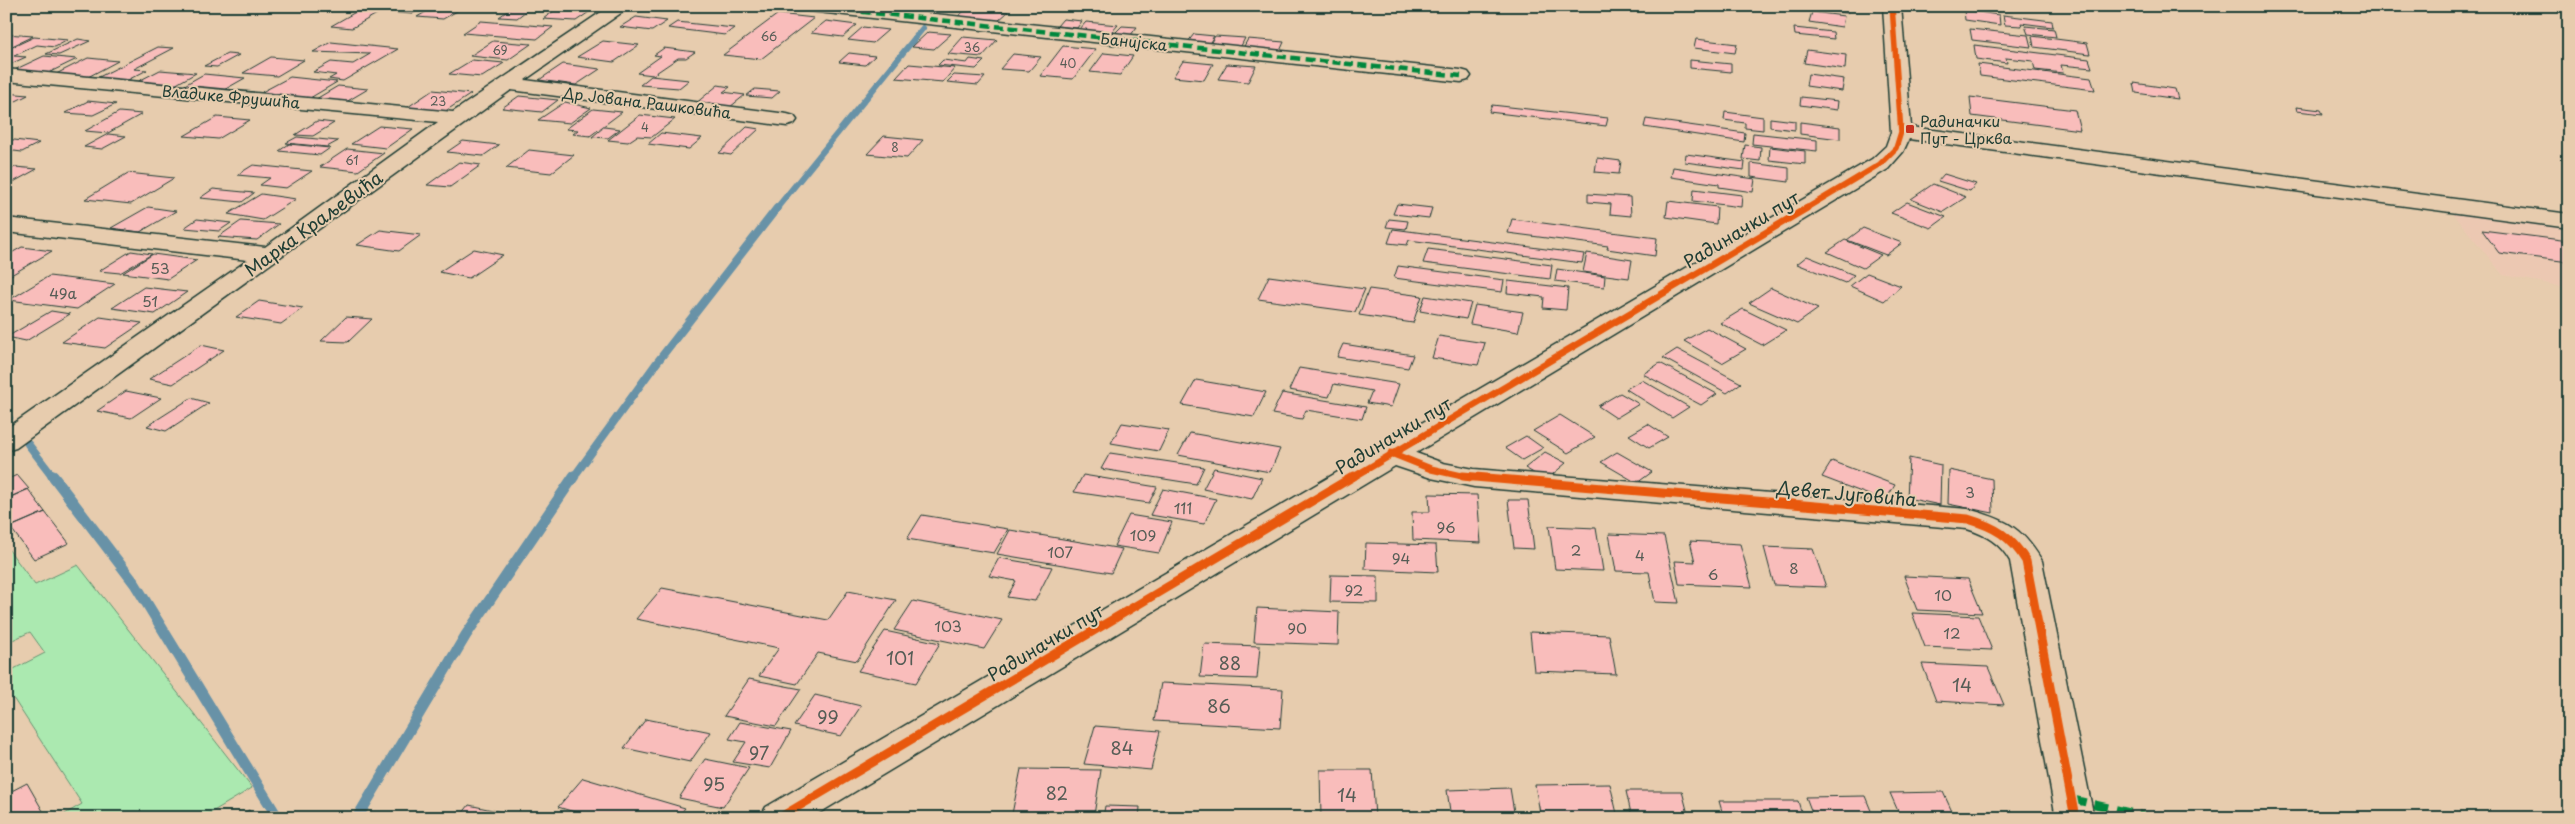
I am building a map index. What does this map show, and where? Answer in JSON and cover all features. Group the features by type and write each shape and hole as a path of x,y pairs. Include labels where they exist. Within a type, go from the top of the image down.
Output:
{"street":[{"name":"Марка Краљевића","path":"6,442 270,255 456,118 622,6"},
{"name":"Банијска","path":"808,6 1461,76"},
{"path":"1892,6 1901,132 2569,221"},
{"name":"Владике Фрушића","path":"6,75 456,118"},
{"name":"Др Јована Рашковића","path":"507,84 787,120"},
{"name":"Радиначки пут","path":"779,818 1880,164 1896,148 1901,132"},
{"path":"6,225 270,255"},
{"name":"Девет Југовића","path":"1391,453 1415,464 1458,476 1968,519 1994,526 2015,542 2026,561 2075,818"}],"shaded area":[{"path":"2452,212 2569,228 2569,293 2564,287 2503,275"}],"green space":[{"path":"6,546 35,585 78,565 252,788 202,818 58,818 82,804 13,698 6,701 6,673 45,653 30,632 6,643"}],"building":[{"path":"366,6 389,7 352,28 331,26"},
{"path":"397,6 426,6 412,14 387,12"},
{"path":"436,6 464,7 443,19 417,17"},
{"path":"871,6 901,6 896,11 869,8"},
{"path":"1811,6 1847,6 1847,13 1810,9"},
{"path":"513,7 530,8 517,18 499,17"},
{"path":"969,7 1008,12 998,21 958,16"},
{"path":"555,10 589,12 576,21 543,19"},
{"path":"1964,10 1999,15 2000,25 1965,20"},
{"path":"1812,12 1844,16 1842,27 1809,22"},
{"path":"778,14 814,18 761,59 723,55"},
{"path":"2003,15 2052,21 2053,27 2021,23 2022,26 2005,25"},
{"path":"636,17 667,21 652,31 620,27"},
{"path":"1063,19 1082,21 1077,28 1057,26"},
{"path":"481,21 553,27 537,39 463,33"},
{"path":"826,21 857,25 843,37 811,33"},
{"path":"677,22 734,28 725,35 668,28"},
{"path":"1086,22 1118,25 1111,33 1079,30"},
{"path":"1122,26 1137,27 1130,36 1114,34"},
{"path":"2025,26 2054,29 2056,37 2028,34"},
{"path":"863,27 888,30 873,43 848,40"},
{"path":"1794,28 1833,32 1834,39 1795,35"},
{"path":"1970,29 2028,35 2031,47 1972,40"},
{"path":"928,32 951,34 934,49 912,47"},
{"path":"6,34 33,36 6,49"},
{"path":"1194,34 1214,36 1208,45 1187,43"},
{"path":"1215,36 1245,38 1240,48 1209,45"},
{"path":"2032,36 2087,43 2090,54 2034,47"},
{"path":"34,37 68,40 55,47 37,45 14,56 26,57 6,66 6,50"},
{"path":"963,37 997,40 982,57 948,54"},
{"path":"78,39 90,41 59,55 46,54"},
{"path":"1248,39 1284,42 1280,51 1243,48"},
{"path":"1696,39 1737,44 1735,53 1694,48"},
{"path":"493,41 531,44 508,60 470,56"},
{"path":"603,41 639,45 614,62 577,57"},
{"path":"331,42 398,49 343,81 329,79 336,75 313,72 331,62 353,64 370,54 313,52"},
{"path":"1974,45 2089,59 2092,68 2061,65 2063,73 2035,70 2033,61 2006,58 2007,63 1976,59"},
{"path":"1063,46 1096,49 1073,79 1040,76"},
{"path":"158,47 174,48 134,69 147,70 124,82 95,79"},
{"path":"664,48 695,52 686,58 678,58 653,75 637,73 661,56 654,55"},
{"path":"1807,50 1846,55 1845,69 1804,63"},
{"path":"849,53 875,56 865,65 839,62"},
{"path":"1104,53 1133,56 1120,75 1090,72"},
{"path":"227,54 239,55 217,67 204,66"},
{"path":"1013,54 1041,57 1029,71 1000,69"},
{"path":"44,56 77,59 46,74 12,71"},
{"path":"271,57 304,60 277,76 243,73"},
{"path":"88,58 118,61 86,78 54,75"},
{"path":"970,59 984,61 976,69 938,65 943,60 967,63"},
{"path":"472,60 504,63 482,77 449,74"},
{"path":"1690,60 1731,64 1731,72 1690,68"},
{"path":"1183,61 1213,64 1204,80 1173,77"},
{"path":"563,64 600,69 576,85 539,80"},
{"path":"909,64 955,68 943,82 896,78"},
{"path":"1227,64 1256,66 1248,82 1218,79"},
{"path":"1978,64 2091,78 2095,90 1980,76"},
{"path":"160,70 196,73 171,87 135,83"},
{"path":"204,74 245,78 222,91 181,87"},
{"path":"1808,74 1844,79 1842,91 1806,86"},
{"path":"954,75 985,77 978,85 947,82"},
{"path":"651,76 689,80 679,88 640,85"},
{"path":"290,77 337,82 310,98 262,92"},
{"path":"2134,83 2175,89 2178,99 2136,93"},
{"path":"718,85 730,87 723,92 745,95 730,107 695,104"},
{"path":"338,86 368,89 346,102 316,99"},
{"path":"755,89 780,91 772,98 746,96"},
{"path":"433,90 471,94 444,112 405,109"},
{"path":"6,93 28,95 6,106"},
{"path":"519,96 558,100 542,112 502,108"},
{"path":"1801,97 1838,101 1837,110 1800,105"},
{"path":"1970,97 2075,110 2080,130 1972,116"},
{"path":"88,101 116,104 93,115 65,113"},
{"path":"565,102 591,108 570,123 538,120"},
{"path":"1492,105 1608,118 1606,126 1489,112"},
{"path":"2296,107 2321,110 2323,114 2297,111"},
{"path":"593,109 622,112 590,136 573,134 578,130 566,129"},
{"path":"119,112 142,114 108,133 85,131"},
{"path":"1725,112 1763,117 1763,130 1745,128 1745,123 1724,120"},
{"path":"640,115 675,119 652,137 637,136 628,142 608,140"},
{"path":"217,117 250,120 218,139 184,136"},
{"path":"1770,118 1795,121 1795,130 1770,127"},
{"path":"1646,119 1745,133 1744,142 1644,127"},
{"path":"317,121 334,123 313,136 295,135"},
{"path":"1800,122 1840,127 1840,139 1800,134"},
{"path":"379,126 413,129 386,148 351,144"},
{"path":"604,127 620,129 608,138 592,137"},
{"path":"747,127 759,129 731,155 719,153"},
{"path":"661,133 702,138 689,149 648,144"},
{"path":"1753,133 1817,140 1817,151 1752,144"},
{"path":"108,134 126,136 102,149 84,147"},
{"path":"884,136 923,140 907,158 867,154"},
{"path":"297,137 338,141 327,147 286,143"},
{"path":"6,139 39,143 22,152 6,150"},
{"path":"463,141 499,145 483,156 447,152"},
{"path":"289,144 330,148 320,155 279,151"},
{"path":"1745,145 1761,147 1760,161 1743,159"},
{"path":"1770,147 1805,151 1805,164 1769,160"},
{"path":"347,149 384,153 358,171 320,167"},
{"path":"529,150 574,155 551,173 506,168"},
{"path":"1686,154 1745,162 1744,170 1685,162"},
{"path":"1597,158 1621,161 1619,174 1595,172"},
{"path":"459,162 481,165 450,187 427,185"},
{"path":"1751,163 1789,168 1789,182 1751,177"},
{"path":"253,165 312,171 286,188 260,185 270,178 237,175"},
{"path":"15,167 37,169 6,186 6,172"},
{"path":"1673,167 1755,179 1753,192 1719,187 1719,184 1671,177"},
{"path":"128,173 174,178 131,204 85,199"},
{"path":"1944,174 1976,184 1970,191 1938,181"},
{"path":"1933,184 1966,197 1943,212 1911,199"},
{"path":"213,189 254,193 242,202 200,198"},
{"path":"1694,189 1742,195 1741,207 1693,201"},
{"path":"261,194 296,199 263,220 228,214"},
{"path":"1588,194 1630,197 1631,216 1610,214 1611,204 1588,202"},
{"path":"1668,201 1717,207 1716,224 1666,217"},
{"path":"1907,202 1946,217 1931,228 1891,213"},
{"path":"1397,204 1432,208 1429,218 1393,214"},
{"path":"148,207 176,211 140,232 111,228"},
{"path":"197,219 231,223 219,231 184,228"},
{"path":"1389,219 1408,221 1406,229 1386,227"},
{"path":"1512,219 1657,238 1655,256 1607,249 1608,246 1508,233"},
{"path":"241,221 279,224 257,240 218,237"},
{"path":"1863,228 1902,243 1886,255 1847,240"},
{"path":"1393,229 1584,254 1582,263 1409,240 1407,245 1388,243"},
{"path":"380,230 421,235 399,251 357,245"},
{"path":"2482,230 2569,241 2569,262 2499,253"},
{"path":"1845,240 1881,255 1863,268 1827,252"},
{"path":"22,247 52,251 11,275 6,274 6,256"},
{"path":"474,249 503,255 469,278 439,272"},
{"path":"1428,249 1552,265 1550,279 1423,263"},
{"path":"131,251 152,254 120,273 99,271"},
{"path":"1587,253 1632,260 1629,278 1583,272"},
{"path":"153,254 197,260 168,279 123,273"},
{"path":"1807,256 1854,275 1845,283 1797,264"},
{"path":"1398,266 1504,280 1502,292 1394,278"},
{"path":"1557,269 1605,276 1604,287 1555,281"},
{"path":"1867,273 1901,286 1884,301 1850,286"},
{"path":"49,276 115,284 77,309 9,300"},
{"path":"1269,276 1365,289 1355,312 1258,299"},
{"path":"1508,281 1568,288 1566,310 1543,308 1544,297 1507,293"},
{"path":"144,287 187,292 155,314 112,308"},
{"path":"1771,288 1818,309 1797,324 1749,303"},
{"path":"1369,289 1422,296 1413,323 1359,315"},
{"path":"1425,296 1471,303 1466,319 1420,311"},
{"path":"259,301 303,308 281,324 236,317"},
{"path":"1475,305 1523,312 1518,332 1470,324"},
{"path":"1743,309 1786,330 1762,345 1720,323"},
{"path":"51,311 70,314 26,341 7,337"},
{"path":"100,317 142,323 105,348 62,342"},
{"path":"346,317 372,319 348,342 321,341"},
{"path":"1707,328 1746,349 1722,363 1684,341"},
{"path":"1439,336 1485,343 1478,365 1432,358"},
{"path":"1343,344 1413,355 1408,368 1337,357"},
{"path":"201,345 224,350 173,384 149,379"},
{"path":"1677,349 1741,383 1727,393 1663,358"},
{"path":"1660,363 1717,394 1701,405 1643,374"},
{"path":"1299,368 1399,384 1391,407 1367,403 1372,391 1334,384 1329,397 1289,390"},
{"path":"1196,380 1266,392 1254,417 1182,405"},
{"path":"1642,380 1689,407 1672,418 1626,389"},
{"path":"126,391 161,398 131,418 97,411"},
{"path":"1282,393 1366,407 1362,419 1306,410 1302,419 1272,414"},
{"path":"1620,393 1639,404 1616,418 1598,406"},
{"path":"191,398 209,403 166,431 147,426"},
{"path":"1560,415 1595,437 1568,453 1533,431"},
{"path":"1122,423 1169,430 1159,451 1111,443"},
{"path":"1648,424 1668,437 1649,448 1629,435"},
{"path":"1190,433 1280,449 1270,472 1178,455"},
{"path":"1526,436 1543,448 1522,460 1505,448"},
{"path":"1545,452 1566,463 1546,480 1525,468"},
{"path":"1617,452 1652,472 1637,483 1601,462"},
{"path":"1110,453 1204,467 1196,484 1101,469"},
{"path":"1909,458 1941,465 1940,505 1907,498"},
{"path":"1832,461 1895,485 1885,501 1822,477"},
{"path":"1214,468 1262,478 1252,499 1203,489"},
{"path":"1949,470 1992,479 1993,513 1948,504"},
{"path":"17,475 29,489 6,499 6,480"},
{"path":"1083,475 1157,487 1149,503 1074,492"},
{"path":"28,489 45,512 6,529 6,499"},
{"path":"1163,489 1216,499 1204,524 1150,515"},
{"path":"1429,494 1477,495 1481,543 1413,540 1412,512 1430,512"},
{"path":"1508,500 1528,500 1534,549 1514,548"},
{"path":"45,512 69,543 34,559 10,527"},
{"path":"922,515 1008,529 994,553 907,539"},
{"path":"1129,515 1172,522 1159,553 1114,546"},
{"path":"1549,526 1596,528 1603,571 1555,569"},
{"path":"1010,530 1122,549 1111,573 997,554"},
{"path":"1609,534 1664,536 1679,603 1655,602 1649,572 1616,571"},
{"path":"1690,541 1740,544 1752,587 1679,584 1675,561 1695,562"},
{"path":"1366,543 1436,545 1438,572 1365,569"},
{"path":"1764,547 1813,549 1826,587 1774,585"},
{"path":"999,558 1052,567 1035,601 1007,597 1016,581 989,576"},
{"path":"1331,575 1378,576 1378,603 1330,602"},
{"path":"1904,576 1968,579 1982,613 1917,610"},
{"path":"662,588 828,620 848,591 896,600 857,661 818,653 797,684 759,676 779,648 636,619"},
{"path":"913,601 1002,620 984,649 894,630"},
{"path":"1257,608 1339,612 1338,645 1254,642"},
{"path":"1912,613 1978,616 1992,650 1925,647"},
{"path":"885,631 940,643 916,683 858,671"},
{"path":"1530,632 1609,635 1616,674 1534,671"},
{"path":"1204,644 1260,646 1257,679 1200,677"},
{"path":"1922,664 1988,667 2004,705 1936,701"},
{"path":"749,679 801,689 776,726 724,716"},
{"path":"1161,683 1283,689 1280,728 1154,721"},
{"path":"815,695 861,706 841,736 794,726"},
{"path":"646,719 711,732 690,762 624,748"},
{"path":"740,722 791,731 770,768 733,762 746,742 729,739"},
{"path":"1095,726 1160,731 1151,770 1084,764"},
{"path":"705,759 749,768 723,807 679,798"},
{"path":"1021,769 1101,770 1094,815 1012,814"},
{"path":"1320,770 1372,770 1375,818 1321,818"},
{"path":"583,778 685,808 677,818 594,818 558,807"},
{"path":"27,783 47,818 6,818 6,794"},
{"path":"1610,784 1618,818 1541,818 1535,785"},
{"path":"1510,788 1515,818 1451,818 1447,790"},
{"path":"1626,791 1682,791 1689,818 1632,818"},
{"path":"1943,792 1955,818 1901,818 1890,793"},
{"path":"1865,796 1874,818 1814,818 1806,797"},
{"path":"1719,801 1798,801 1803,818 1724,818"},
{"path":"469,805 529,818 459,818"},
{"path":"1105,806 1140,807 1139,818 1103,818"},
{"path":"249,810 254,818 237,818"}],"waterway":[{"path":"776,209 923,28"},
{"path":"573,478 655,365 777,208"},
{"path":"6,414 9,418"},
{"path":"28,444 54,478"},
{"path":"53,476 135,584 278,818"},
{"path":"357,818 466,635 574,476"}],"marked path":[{"path":"808,6 1461,76"},
{"path":"2071,799 2154,818"}],"cycle path":[{"path":"779,818 1880,164 1896,148 1901,132 1892,6"},
{"path":"1391,453 1431,469 1474,478 1968,519 2003,532 2015,543 2026,561 2075,818"}],"place":[{"name":"Радиначки Пут - Црква","path":"1910,129"}]}
